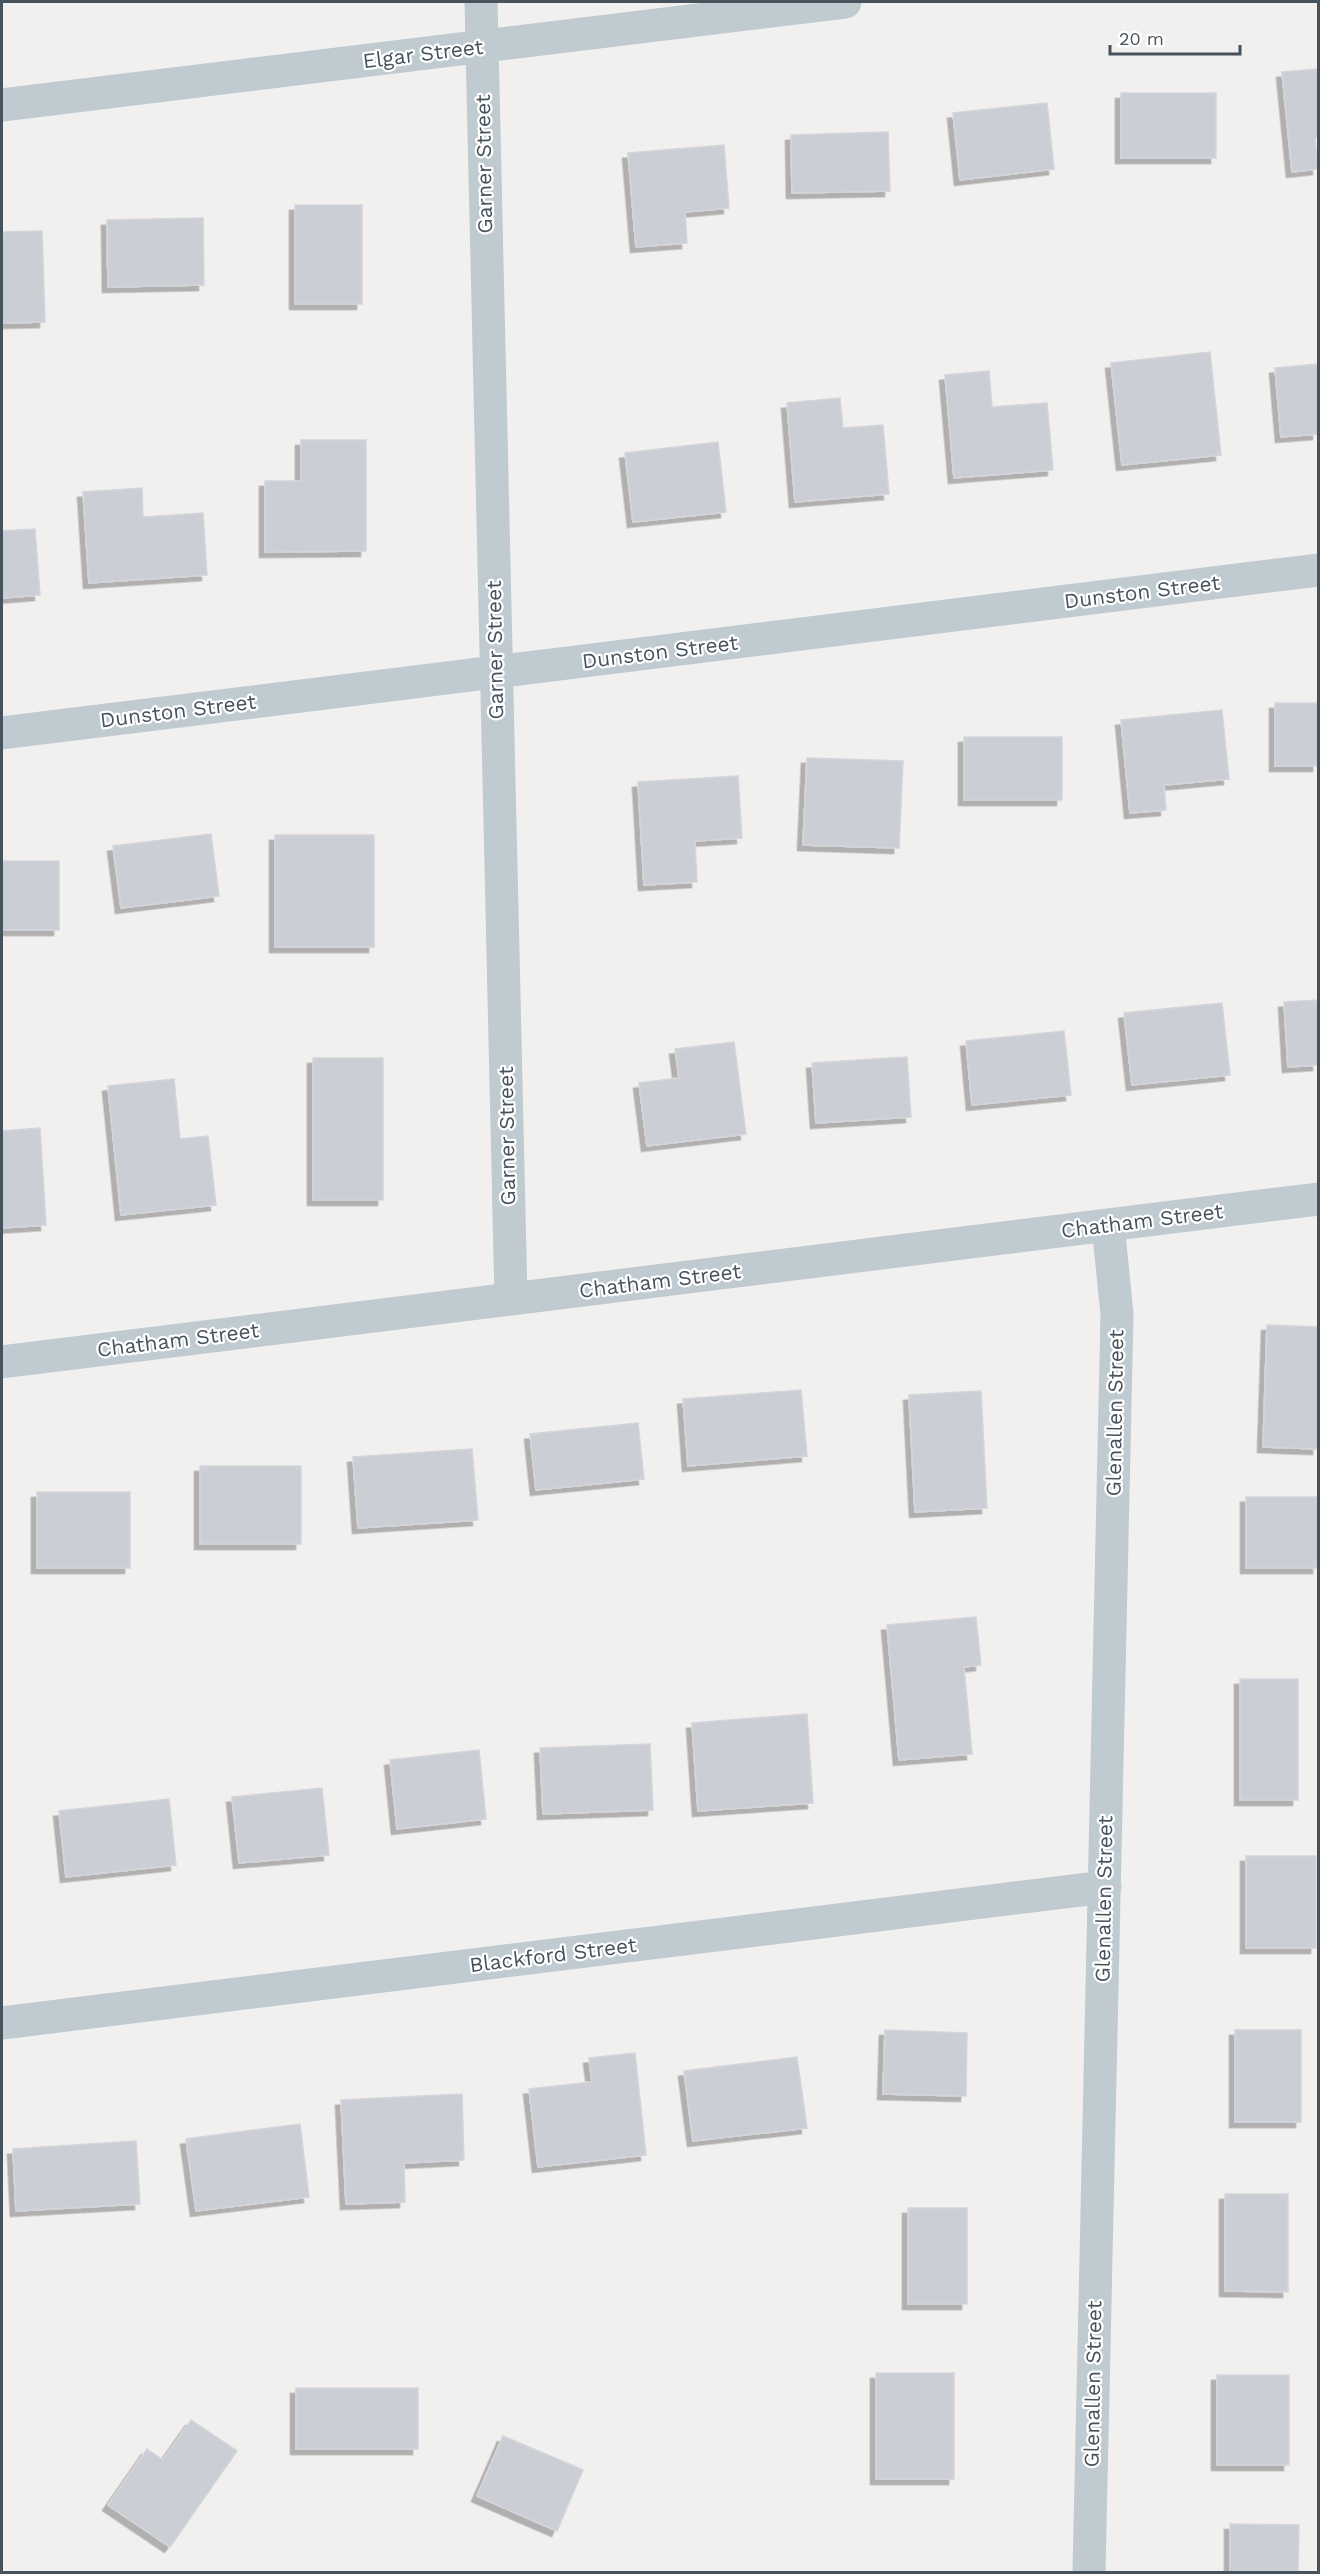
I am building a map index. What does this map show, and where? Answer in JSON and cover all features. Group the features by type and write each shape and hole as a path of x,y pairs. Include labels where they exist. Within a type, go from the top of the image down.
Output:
{"street":[{"name":"Garner Street","path":"481,2 510,1299"},
{"name":"Elgar Street","path":"2,105 845,2"},
{"name":"Dunston Street","path":"2,733 1318,570"},
{"name":"Chatham Street","path":"2,1362 1318,1199"},
{"name":"Glenallen Street","path":"1089,2572 1117,1314 1108,1225"},
{"name":"Blackford Street","path":"2,2023 1105,1887"}],"building":[{"path":"1318,69 1318,137 1315,138 1318,169 1292,172 1282,72"},
{"path":"1121,93 1216,93 1216,158 1121,158"},
{"path":"1047,103 1054,169 960,180 953,113"},
{"path":"888,132 890,191 792,193 791,135"},
{"path":"724,145 729,208 685,212 687,243 636,247 628,153"},
{"path":"295,205 362,205 362,304 295,304"},
{"path":"203,218 204,285 108,287 107,220"},
{"path":"42,231 45,322 2,323 2,232"},
{"path":"1210,352 1221,455 1122,465 1111,363"},
{"path":"1318,364 1318,434 1281,437 1275,368"},
{"path":"989,371 992,407 1047,403 1053,470 954,478 945,375"},
{"path":"840,398 843,428 883,425 889,494 795,502 787,403"},
{"path":"301,440 366,440 366,551 265,552 265,481 301,481"},
{"path":"718,442 726,512 633,522 625,453"},
{"path":"142,488 143,517 203,513 207,575 89,583 83,492"},
{"path":"35,529 40,595 2,598 2,531"},
{"path":"1275,703 1318,703 1318,766 1275,766"},
{"path":"1222,710 1229,779 1164,785 1166,810 1130,813 1121,720"},
{"path":"964,737 1062,737 1062,800 964,800"},
{"path":"807,758 903,761 899,848 803,845"},
{"path":"738,776 742,838 695,841 697,882 644,885 638,782"},
{"path":"211,834 219,896 121,908 113,846"},
{"path":"275,835 374,835 374,947 275,947"},
{"path":"2,861 59,861 59,930 2,930"},
{"path":"1318,1000 1318,1065 1288,1067 1284,1002"},
{"path":"1222,1003 1230,1075 1132,1085 1124,1013"},
{"path":"1064,1031 1071,1095 972,1105 966,1041"},
{"path":"734,1042 746,1134 647,1146 639,1083 679,1078 675,1049"},
{"path":"907,1057 911,1117 816,1123 812,1063"},
{"path":"313,1058 383,1058 383,1200 313,1200"},
{"path":"174,1079 180,1139 208,1136 216,1205 121,1215 108,1086"},
{"path":"40,1128 46,1225 2,1228 2,1131"},
{"path":"1267,1325 1318,1327 1318,1449 1263,1447"},
{"path":"801,1390 807,1456 688,1466 683,1399"},
{"path":"981,1391 987,1508 915,1512 909,1395"},
{"path":"638,1423 644,1479 536,1490 530,1434"},
{"path":"472,1449 478,1520 358,1528 353,1457"},
{"path":"200,1466 301,1466 301,1544 200,1544"},
{"path":"37,1492 130,1492 130,1568 37,1568"},
{"path":"1246,1497 1318,1497 1318,1568 1246,1568"},
{"path":"976,1617 981,1665 964,1667 972,1754 899,1760 887,1625"},
{"path":"1240,1679 1298,1679 1298,1800 1240,1800"},
{"path":"807,1714 813,1803 698,1811 692,1723"},
{"path":"650,1744 653,1810 543,1814 540,1748"},
{"path":"479,1750 486,1819 397,1829 390,1760"},
{"path":"322,1788 329,1855 239,1863 232,1797"},
{"path":"169,1799 176,1865 66,1877 59,1811"},
{"path":"1246,1856 1316,1856 1316,1948 1246,1948"},
{"path":"885,2030 967,2033 966,2096 883,2094"},
{"path":"1235,2030 1301,2030 1301,2122 1235,2122"},
{"path":"635,2053 646,2155 538,2167 529,2089 592,2082 589,2058"},
{"path":"797,2057 807,2128 693,2141 684,2071"},
{"path":"462,2094 464,2160 404,2163 405,2202 346,2204 341,2100"},
{"path":"300,2124 309,2197 196,2211 186,2139"},
{"path":"136,2141 140,2204 16,2211 13,2149"},
{"path":"1225,2194 1288,2194 1288,2292 1225,2291"},
{"path":"908,2208 967,2208 967,2304 908,2304"},
{"path":"876,2373 954,2373 954,2479 876,2479"},
{"path":"1217,2375 1289,2375 1289,2465 1217,2465"},
{"path":"296,2388 418,2388 418,2449 296,2449"},
{"path":"191,2420 237,2451 170,2547 108,2505 147,2449 163,2460"},
{"path":"503,2436 583,2470 557,2531 477,2496"},
{"path":"1230,2524 1299,2525 1298,2572 1230,2572"}]}
